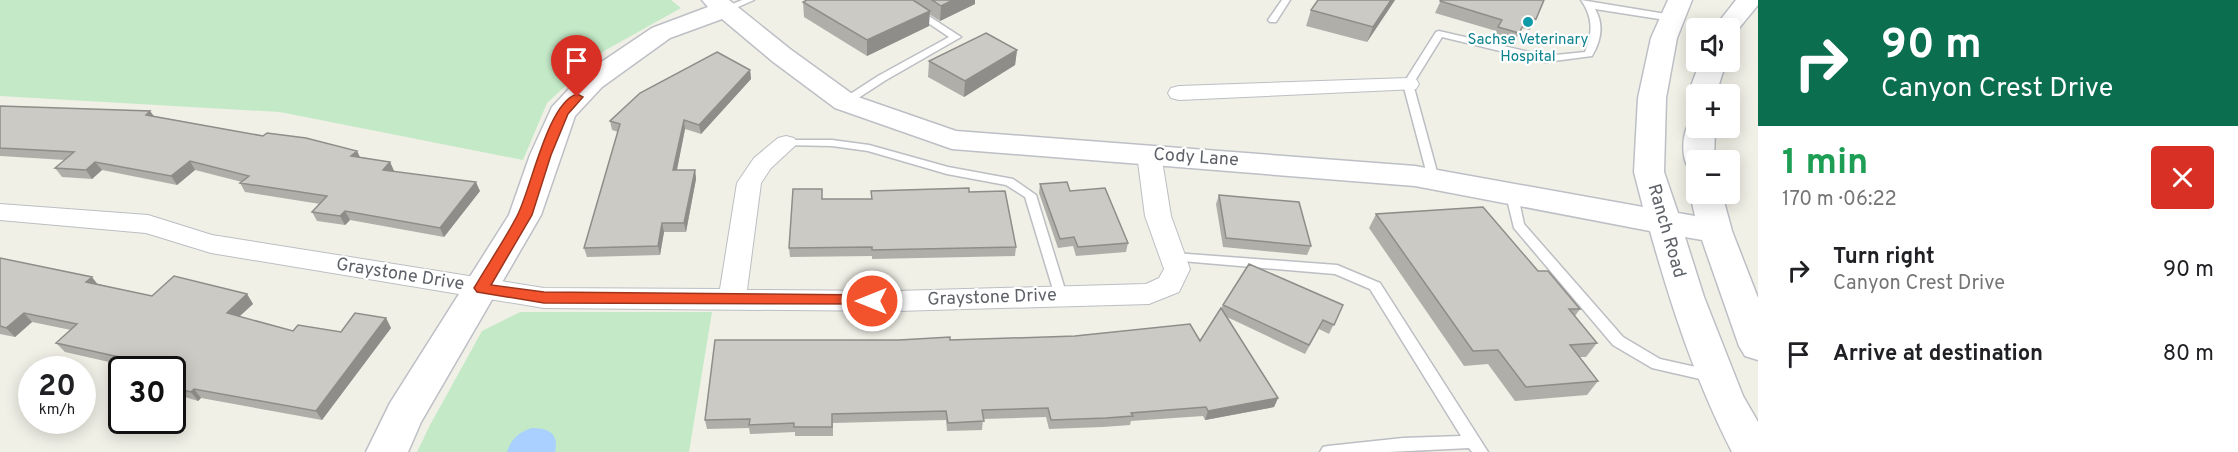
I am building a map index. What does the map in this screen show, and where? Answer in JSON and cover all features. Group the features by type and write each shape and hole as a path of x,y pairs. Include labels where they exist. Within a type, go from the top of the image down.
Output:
{"street":[{"path":"1734,18 1749,0"},
{"name":"Cody Lane","path":"730,3 818,84 845,102 952,140 1433,178 1714,231"},
{"path":"387,452 404,415 525,215 562,113 592,81 661,33 730,3"},
{"name":"Ranch Road","path":"1676,9 1664,38 1652,98 1649,172 1686,297 1725,399 1753,452"},
{"path":"1179,93 1408,84"},
{"path":"732,300 749,183 762,163 786,143"},
{"path":"1149,154 1158,216 1174,257"},
{"path":"1708,204 1714,231 1758,346"},
{"name":"Graystone Drive","path":"0,212 148,224 211,244 544,298 896,301 1149,294 1169,285 1177,269 1174,257"}],"lane":[{"path":"845,102 882,78 956,37 898,0"},
{"path":"1273,20 1286,0"},
{"path":"1588,3 1676,9"},
{"path":"1433,178 1408,84 1439,34 1546,59 1589,54 1596,38 1597,21 1588,3"},
{"path":"786,143 832,143 869,148 947,170 1009,182 1030,195 1061,296"},
{"path":"1511,191 1518,225 1618,341 1657,364 1717,377"},
{"path":"1174,257 1337,270 1375,286 1476,447"},
{"path":"1328,452 1403,444 1476,447"}],"green space":[{"path":"0,0 671,0 681,8 604,51 547,103 523,160 280,112 0,96"},
{"path":"520,312 712,312 689,452 417,452 482,331"}],"water":[{"path":"532,428 543,429 554,436 555,452 507,452 516,437"}],"building":[{"path":"807,0 913,0 930,11 867,40 803,2"},
{"path":"932,0 953,0 941,6"},
{"path":"1318,0 1391,0 1373,27 1311,10"},
{"path":"1441,0 1544,0 1536,19 1528,17 1519,33 1498,27 1502,20"},
{"path":"986,33 1017,50 965,81 929,61"},
{"path":"717,52 750,70 699,125 684,120 673,170 695,170 684,223 662,223 658,246 584,248 620,124 610,121 640,93"},
{"path":"0,106 150,111 146,115 263,136 267,133 306,138 357,151 351,156 390,162 383,170 476,182 440,228 345,211 340,216 312,212 327,196 240,183 249,176 190,161 171,176 95,162 86,170 55,168 74,152 0,148"},
{"path":"1067,182 1070,191 1105,188 1128,243 1078,247 1074,237 1060,239 1040,184"},
{"path":"969,188 969,192 1005,191 1016,247 872,250 872,247 789,248 793,189 822,189 822,199 872,199 871,191"},
{"path":"1219,195 1299,202 1311,246 1226,238"},
{"path":"1483,207 1538,271 1548,271 1580,309 1569,309 1597,343 1570,345 1598,381 1526,387 1498,350 1473,351 1376,214"},
{"path":"0,258 92,277 86,282 152,296 174,276 247,294 227,313 293,331 298,325 341,332 355,313 386,318 316,411 194,389 191,392 186,391 186,356 114,356 56,343 77,324 24,313 6,328 0,326"},
{"path":"1249,264 1343,305 1334,325 1323,320 1309,345 1223,305"},
{"path":"1221,308 1278,398 1208,411 1206,407 1131,413 1133,416 1106,418 1051,420 1048,408 982,410 984,421 948,423 946,411 832,414 832,427 794,427 794,423 749,425 750,419 705,420 715,340 899,340 950,337 950,340 1075,336 1190,324 1200,341"}],"place":[{"name":"Sachse Veterinary Hospital","path":"1528,22"}],"route":[{"path":"577,97 562,113 525,215 482,288 544,298 872,301"}]}
